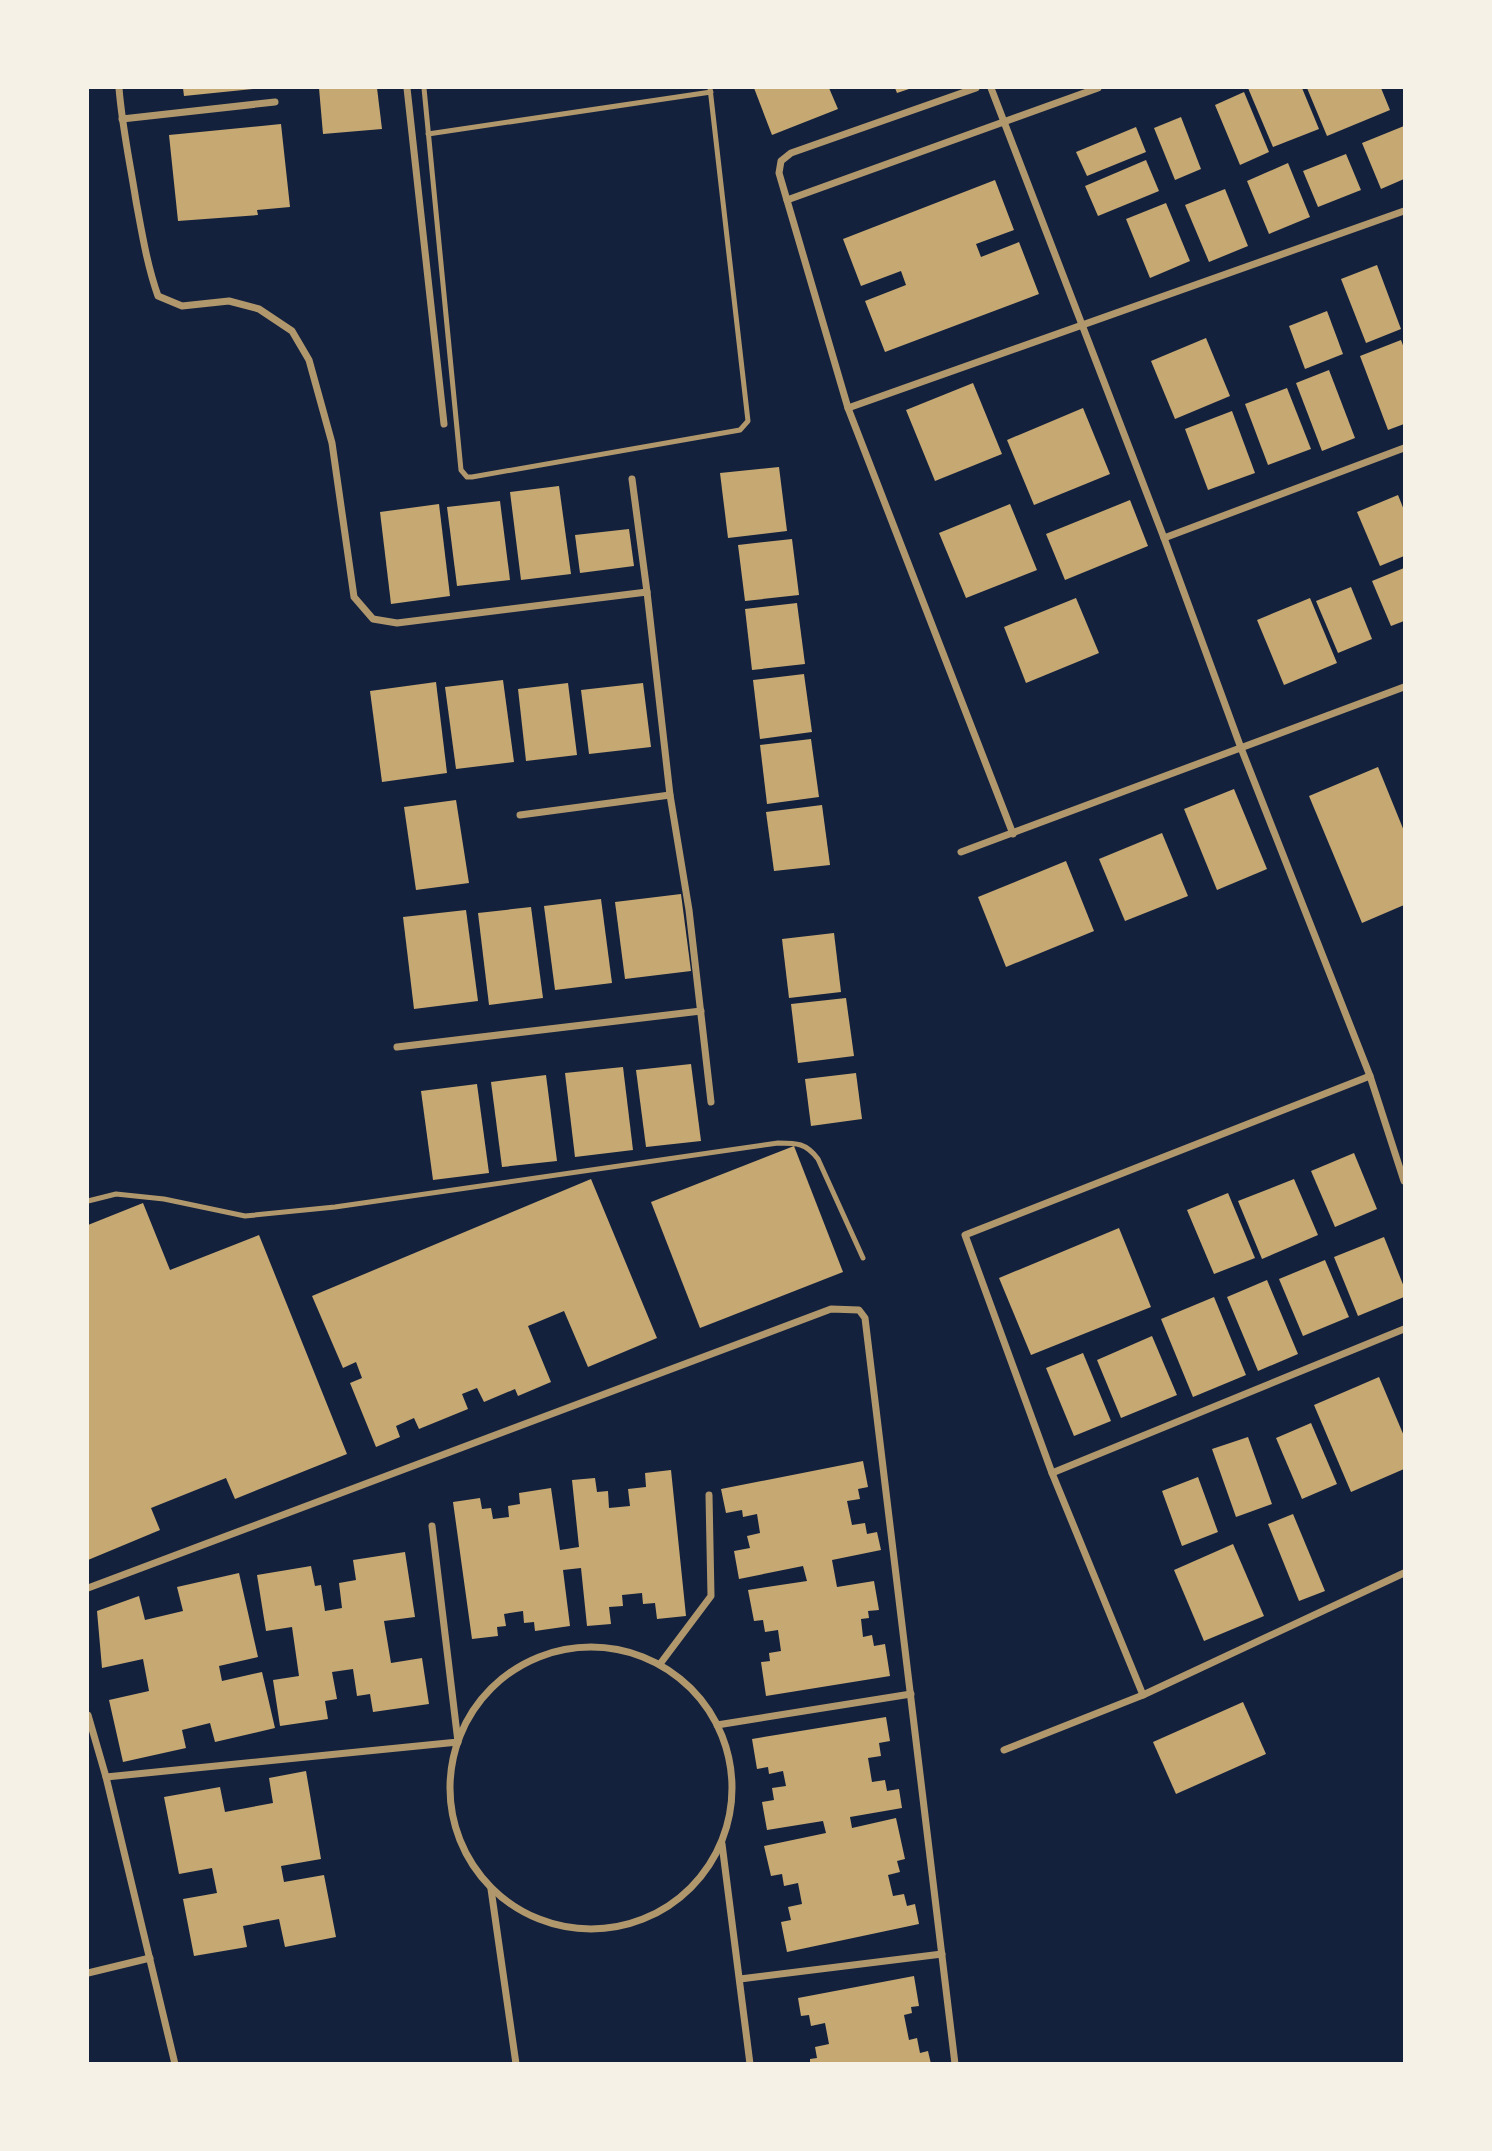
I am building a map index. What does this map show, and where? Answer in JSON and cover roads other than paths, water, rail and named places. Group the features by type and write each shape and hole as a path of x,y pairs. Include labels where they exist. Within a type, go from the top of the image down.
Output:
{"street":[{"path":"119,88 121,119 150,274 158,296 182,306 229,301 259,309 292,331 309,360 332,443 354,597 373,619 397,623 648,592"},
{"path":"407,88 444,424"},
{"path":"976,88 791,153 782,161 779,173 848,408 1013,834"},
{"path":"991,88 1164,538 1241,748 1370,1076 1405,1181"},
{"path":"787,200 1098,88"},
{"path":"121,119 275,102"},
{"path":"848,408 1405,211"},
{"path":"1164,538 1405,448"},
{"path":"632,479 648,592 670,795 689,910 711,1102"},
{"path":"961,852 1405,687"},
{"path":"520,815 670,795"},
{"path":"397,1047 701,1011"},
{"path":"1143,1695 1052,1473 965,1236 1370,1076"},
{"path":"88,1588 831,1309 859,1310 865,1318 955,2063"},
{"path":"1052,1473 1405,1329"},
{"path":"660,1664 711,1596 709,1496"},
{"path":"432,1526 458,1742"},
{"path":"1004,1750 1143,1695 1405,1573"},
{"path":"586,1646 624,1651 660,1664 691,1687 717,1725 728,1753 733,1799 722,1844 698,1883 662,1913 619,1928 573,1929 529,1916 491,1889 464,1852 451,1807 449,1774 458,1742 469,1718 486,1693 514,1669 549,1652 586,1646"},
{"path":"717,1725 911,1694"},
{"path":"88,1715 106,1777 175,2063"},
{"path":"106,1777 458,1742"},
{"path":"722,1844 750,2063"},
{"path":"491,1889 516,2063"},
{"path":"740,1979 942,1954"},
{"path":"88,1973 150,1958"}],"lane":[{"path":"424,88 428,134 461,470 467,477 740,430 746,425 748,421 710,90 428,134"},
{"path":"88,1201 116,1194 164,1199 245,1216 335,1207 778,1143 797,1143 811,1149 818,1159 863,1258"}]}
